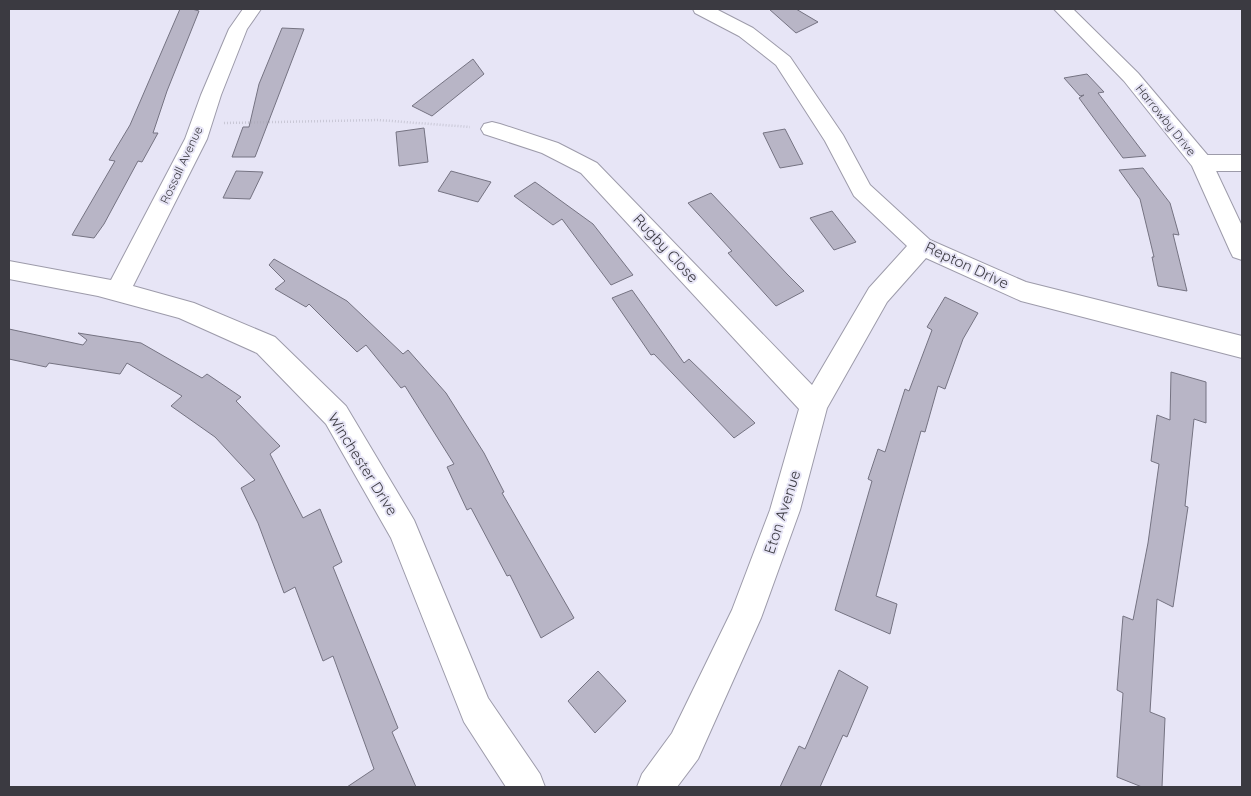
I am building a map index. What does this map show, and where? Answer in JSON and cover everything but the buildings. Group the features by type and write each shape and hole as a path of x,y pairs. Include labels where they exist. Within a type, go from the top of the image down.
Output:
{"street":[{"name":"Rossall Avenue","path":"118,291 196,139 238,29 252,9"},
{"name":"Repton Drive","path":"702,9 746,32 783,61 835,140 862,190 922,246 1021,291 1242,347"},
{"name":"Harrowby Drive","path":"1062,9 1131,77 1202,163 1242,251"},
{"name":"Rugby Close","path":"492,129 550,148 589,168 814,406"},
{"path":"1202,163 1242,163"},
{"name":"Eton Avenue","path":"655,787 685,746 745,618 785,510 814,406 878,295 922,246"},
{"name":"Winchester Drive","path":"9,270 118,291 185,310 266,345 336,415 403,530 476,710 527,787"}],"path":[{"path":"201,123 378,120 492,129"}]}
